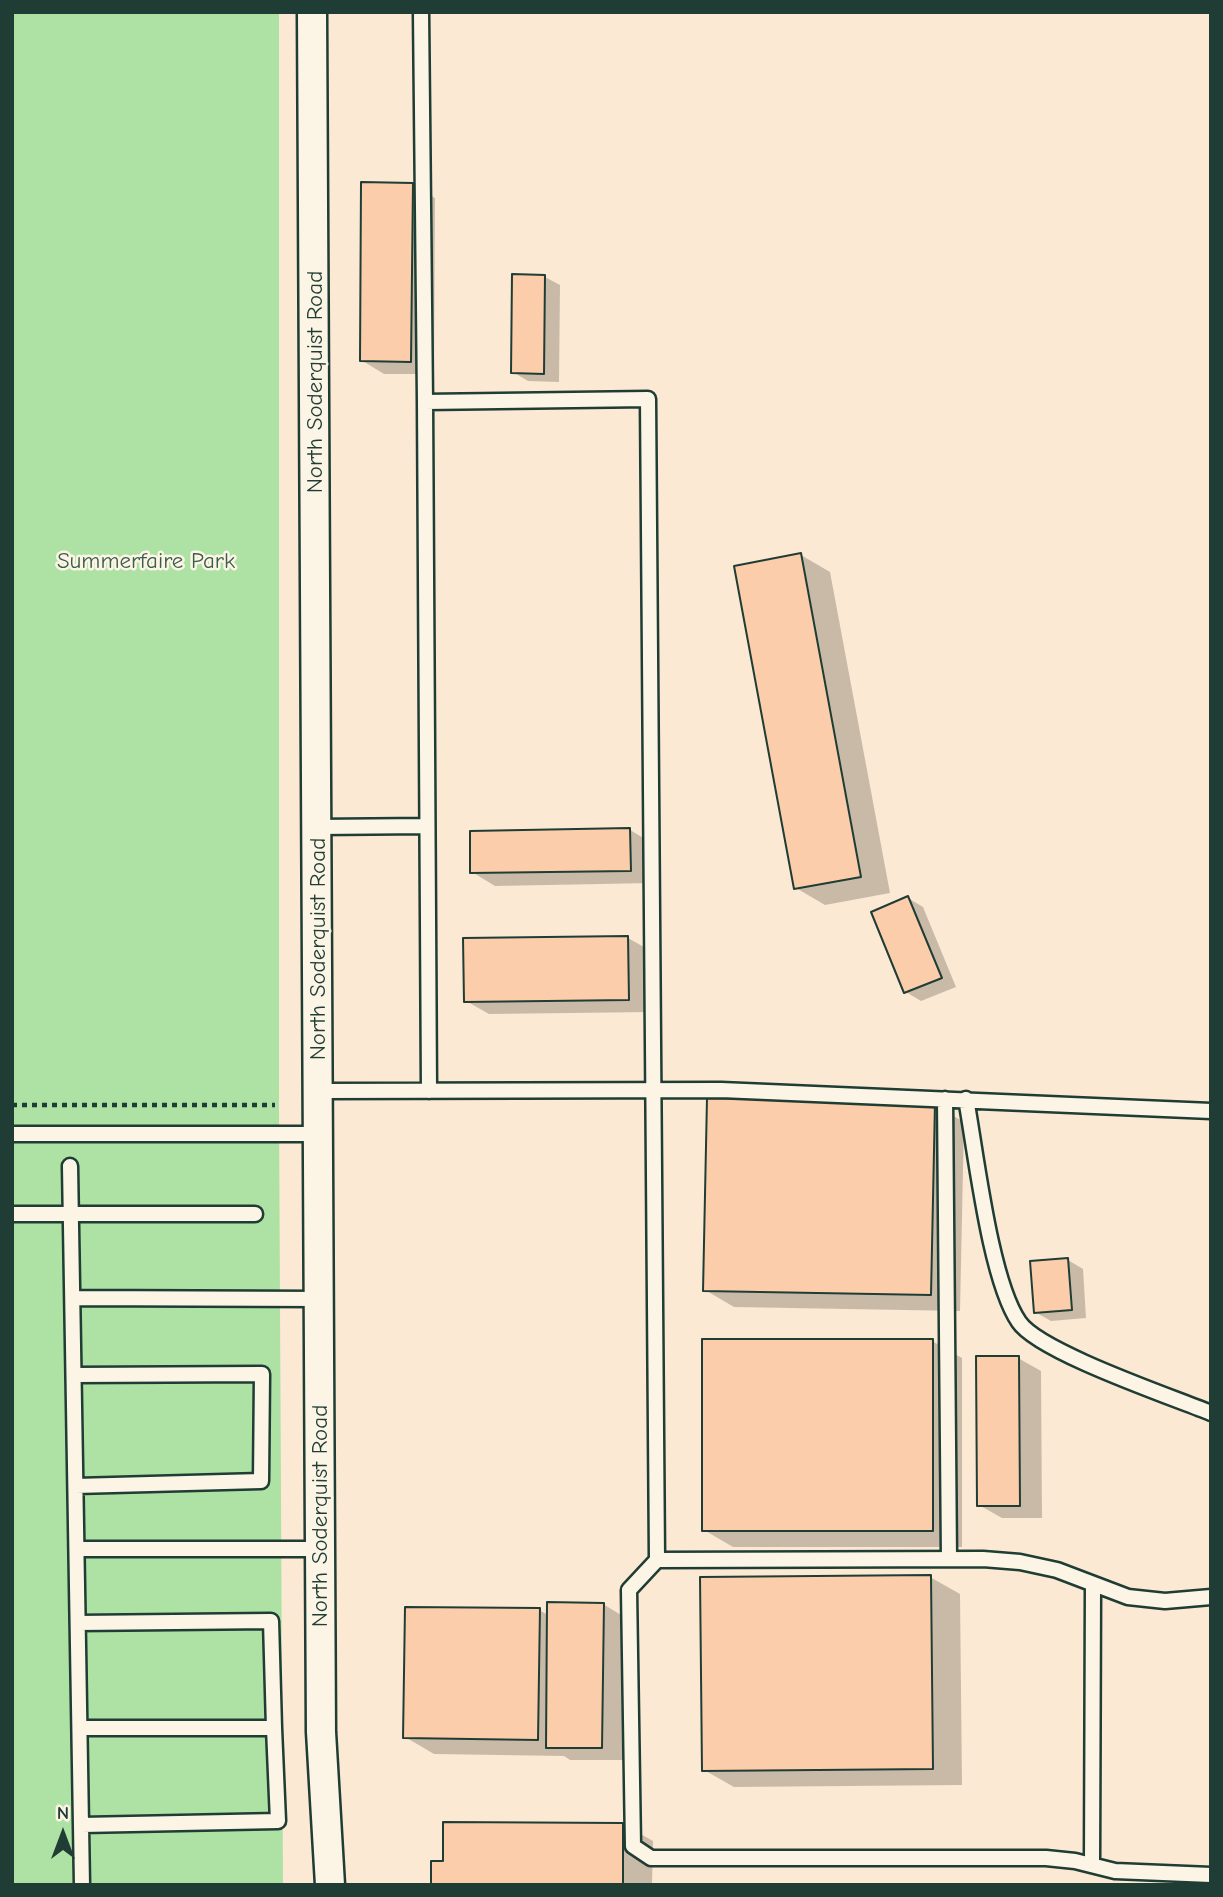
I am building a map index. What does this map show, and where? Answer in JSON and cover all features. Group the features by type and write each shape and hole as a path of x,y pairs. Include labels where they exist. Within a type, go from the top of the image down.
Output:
{"street":[{"name":"North Soderquist Road","path":"312,12 321,1732 330,1885"}],"lane":[{"path":"421,12 429,1091"},
{"path":"425,402 648,399 657,1560 629,1590 633,1846 651,1858 1046,1858 1160,1875 1211,1875"},
{"path":"318,827 426,826"},
{"path":"319,1091 655,1090 966,1099 1211,1111"},
{"path":"945,1099 948,1559"},
{"path":"966,1099 992,1240 1003,1285 1019,1323 1044,1343 1211,1413"},
{"path":"12,1134 319,1134"},
{"path":"70,1166 82,1885"},
{"path":"12,1214 256,1214"},
{"path":"73,1298 320,1299"},
{"path":"75,1376 262,1374 261,1481 76,1486"},
{"path":"77,1549 320,1549"},
{"path":"657,1560 948,1559 1020,1562 1057,1570 1128,1597 1165,1601 1211,1597"},
{"path":"1092,1865 1093,1584"},
{"path":"78,1623 271,1621 278,1821 82,1825"},
{"path":"80,1728 274,1728"}],"path":[{"path":"12,1105 275,1105"}],"green space":[{"name":"Summerfaire Park","path":"12,12 279,12 279,1110 283,1885 12,1885"}],"building":[{"path":"361,182 413,183 411,362 360,361"},
{"path":"512,274 545,275 544,374 511,373"},
{"path":"801,553 861,877 794,889 734,566"},
{"path":"630,828 631,871 470,873 470,831"},
{"path":"908,896 942,978 904,993 871,912"},
{"path":"628,936 629,1000 464,1002 463,938"},
{"path":"707,1098 935,1103 931,1295 703,1291"},
{"path":"1068,1258 1072,1310 1034,1313 1030,1261"},
{"path":"702,1339 933,1339 933,1531 702,1531"},
{"path":"976,1356 1019,1356 1020,1506 977,1506"},
{"path":"931,1575 933,1769 702,1771 700,1577"},
{"path":"547,1602 604,1603 602,1748 546,1748"},
{"path":"405,1607 540,1608 538,1740 403,1738"},
{"path":"443,1822 623,1823 623,1885 431,1885 431,1861 443,1861"}]}
